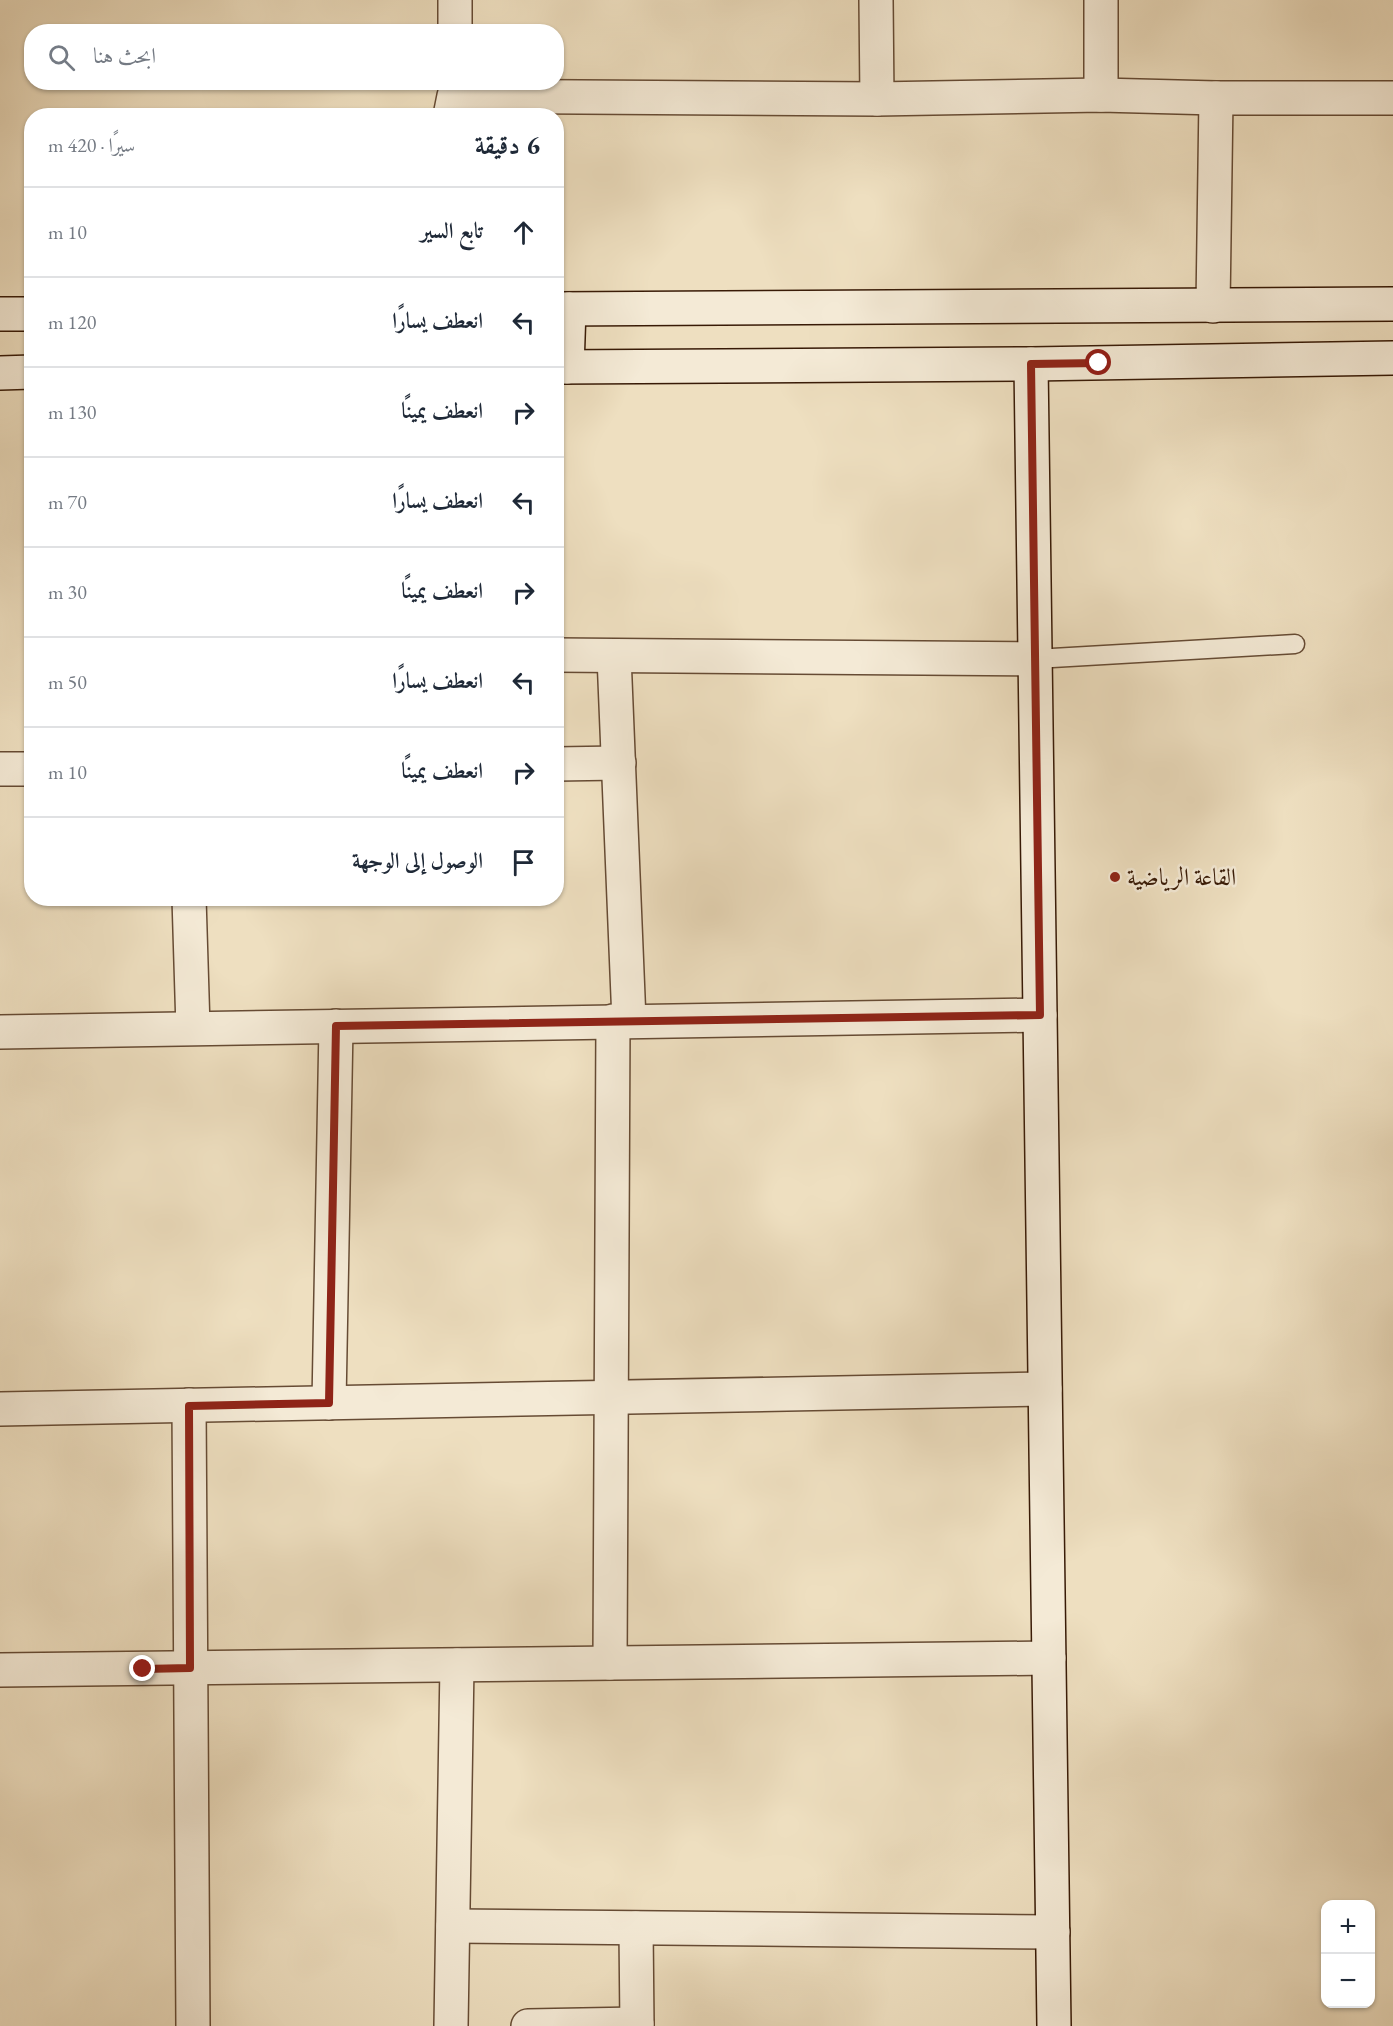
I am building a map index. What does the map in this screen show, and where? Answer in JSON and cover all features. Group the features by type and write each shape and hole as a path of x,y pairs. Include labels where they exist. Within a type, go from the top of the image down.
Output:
{"street":[{"path":"454,24 455,0"},
{"path":"876,0 877,99"},
{"path":"1101,0 1101,95"},
{"path":"453,98 877,99 1101,95 1216,98 1393,98"},
{"path":"1213,306 1216,98"},
{"path":"564,309 1393,304"},
{"path":"0,314 24,314"},
{"path":"564,367 1031,364 1393,358"},
{"path":"1031,364 1054,2026"},
{"path":"0,373 24,372"},
{"path":"564,656 1035,658"},
{"path":"610,1663 611,1397 621,1021 619,763 614,656"},
{"path":"564,764 619,763"},
{"path":"0,769 24,769"},
{"path":"189,906 193,1028"},
{"path":"0,1032 1040,1015"},
{"path":"329,1403 336,1026"},
{"path":"0,1409 1045,1389"},
{"path":"189,1406 193,2026"},
{"path":"0,1670 1049,1658"},
{"path":"451,2026 458,1665"},
{"path":"453,1926 1053,1932"},
{"path":"528,2026 637,2025 636,1928"}],"lane":[{"path":"1035,658 1295,644"}],"place":[{"name":"القاعة الرياضية","path":"1115,877"}],"route":[{"path":"143,1669 190,1668 189,1406 329,1403 336,1026 1040,1015 1031,364 1099,363"}]}
